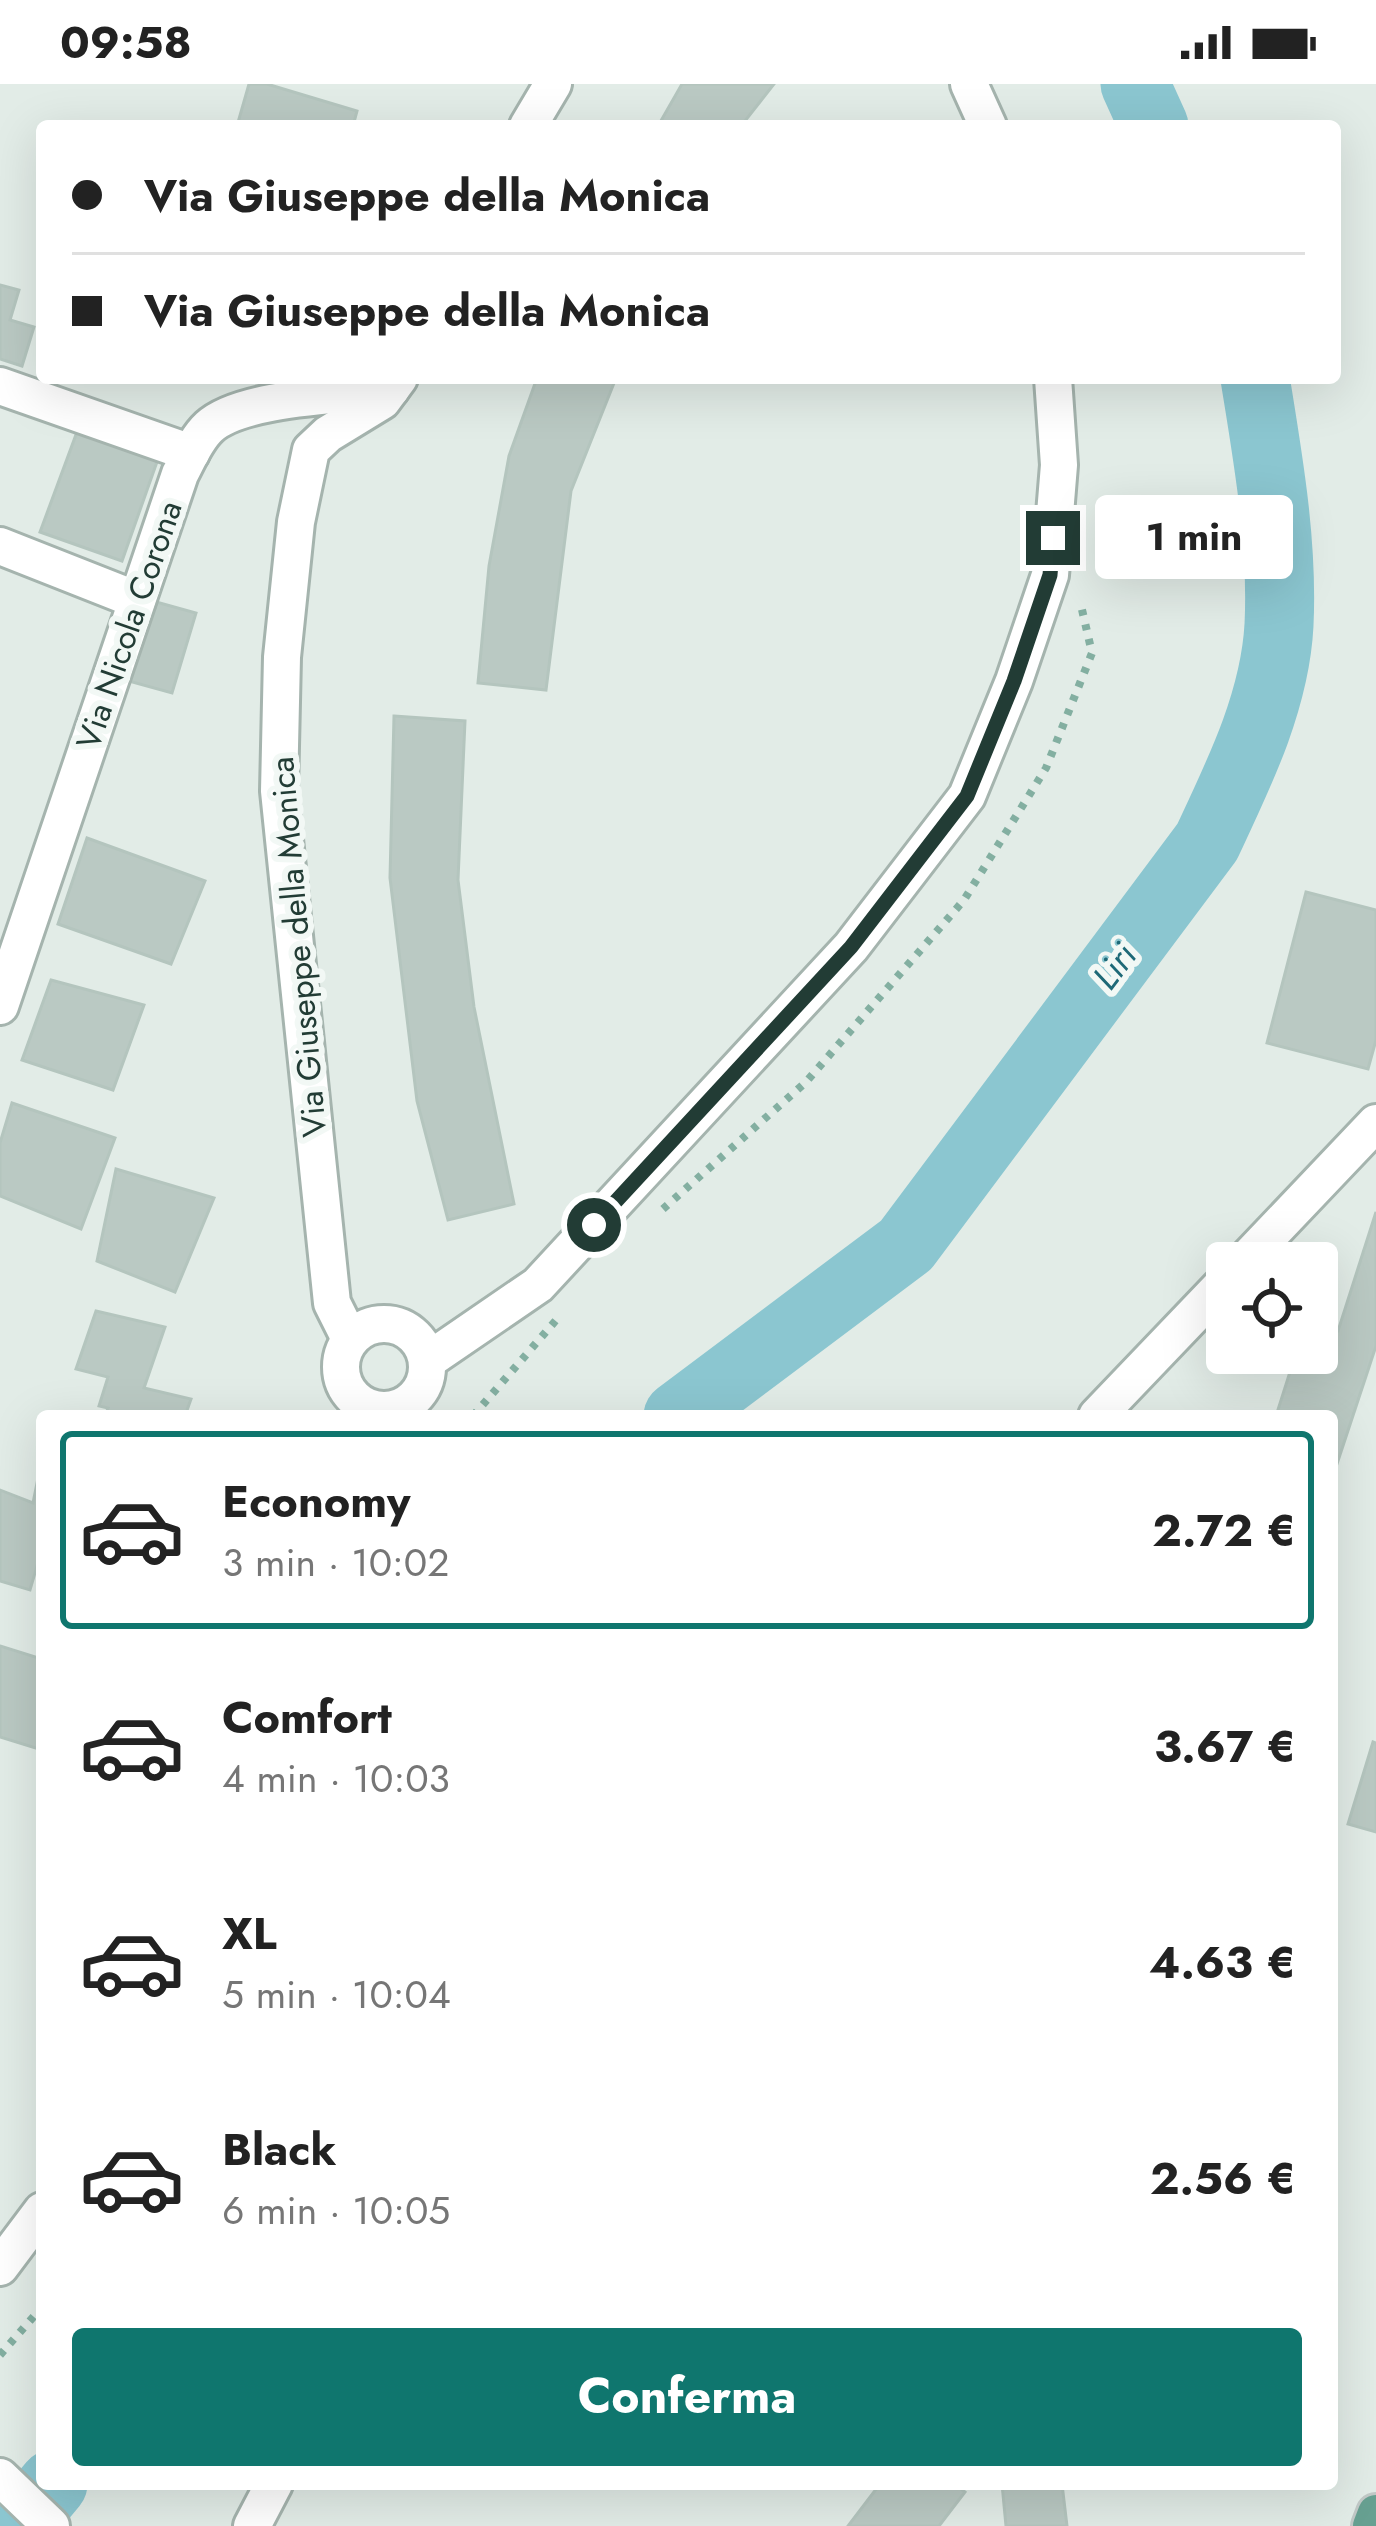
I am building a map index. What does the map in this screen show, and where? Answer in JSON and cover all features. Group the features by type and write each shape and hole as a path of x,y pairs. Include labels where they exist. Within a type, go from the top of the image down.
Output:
{"main road":[{"path":"1371,2526 1376,2513"}],"street":[{"path":"532,120 553,84"},
{"path":"969,84 985,120"},
{"name":"Via Nicola Corona","path":"0,1006 12,932 191,453 206,430 222,417 257,406 395,384"},
{"name":"Via Giuseppe della Monica","path":"350,1340 332,1303 279,791 282,657 296,522 311,450 382,401 395,384"},
{"path":"427,1361 538,1285 851,947 967,796 1050,575 1059,465 1053,384"},
{"path":"0,386 191,453"},
{"path":"0,546 136,600"},
{"path":"1263,1242 1376,1123"},
{"path":"1103,1410 1206,1302"},
{"path":"369,1410 342,1381 342,1352 361,1330 389,1324 414,1336 427,1361 427,1376 413,1400 389,1410"},
{"path":"0,2267 36,2219"},
{"path":"0,2477 51,2526"},
{"path":"252,2526 271,2490"}],"path":[{"path":"0,2355 36,2314"}],"building":[{"path":"249,84 267,84 357,111 355,120 239,120"},
{"path":"682,84 774,84 746,120 661,120"},
{"path":"0,285 19,290 10,320 34,327 22,366 0,359"},
{"path":"535,384 614,384 571,491 546,690 478,683 489,566 509,456"},
{"path":"77,432 158,459 122,561 40,532"},
{"path":"149,600 196,613 172,693 125,680"},
{"path":"394,716 465,721 458,880 474,1007 514,1204 448,1220 417,1101 390,878"},
{"path":"87,838 205,881 171,964 58,924"},
{"path":"1306,892 1376,910 1376,1040 1368,1069 1267,1043"},
{"path":"51,980 144,1005 113,1090 22,1060"},
{"path":"12,1103 115,1138 81,1229 0,1196 0,1143"},
{"path":"116,1169 214,1198 175,1292 97,1261"},
{"path":"1376,1212 1376,1346 1338,1461 1338,1410 1278,1410 1289,1374 1338,1374 1338,1331"},
{"path":"96,1311 165,1327 144,1388 191,1399 187,1410 107,1410 99,1406 108,1377 76,1369"},
{"path":"36,1488 36,1570 30,1590 0,1581 0,1490 33,1503"},
{"path":"0,1646 36,1657 36,1748 0,1737"},
{"path":"1376,1743 1376,1832 1348,1824"},
{"path":"875,2490 965,2492 939,2526 848,2526"},
{"path":"1003,2490 1063,2490 1067,2526 1006,2526"}],"waterway":[{"name":"Liri","path":"1135,84 1151,120"},
{"name":"Liri","path":"686,1410 906,1245 1207,842 1254,736 1271,681 1279,625 1277,532 1256,384"},
{"name":"Liri","path":"18,2526 48,2490"}],"route":[{"path":"594,1225 851,947 967,796 1050,575 1053,538"}]}
